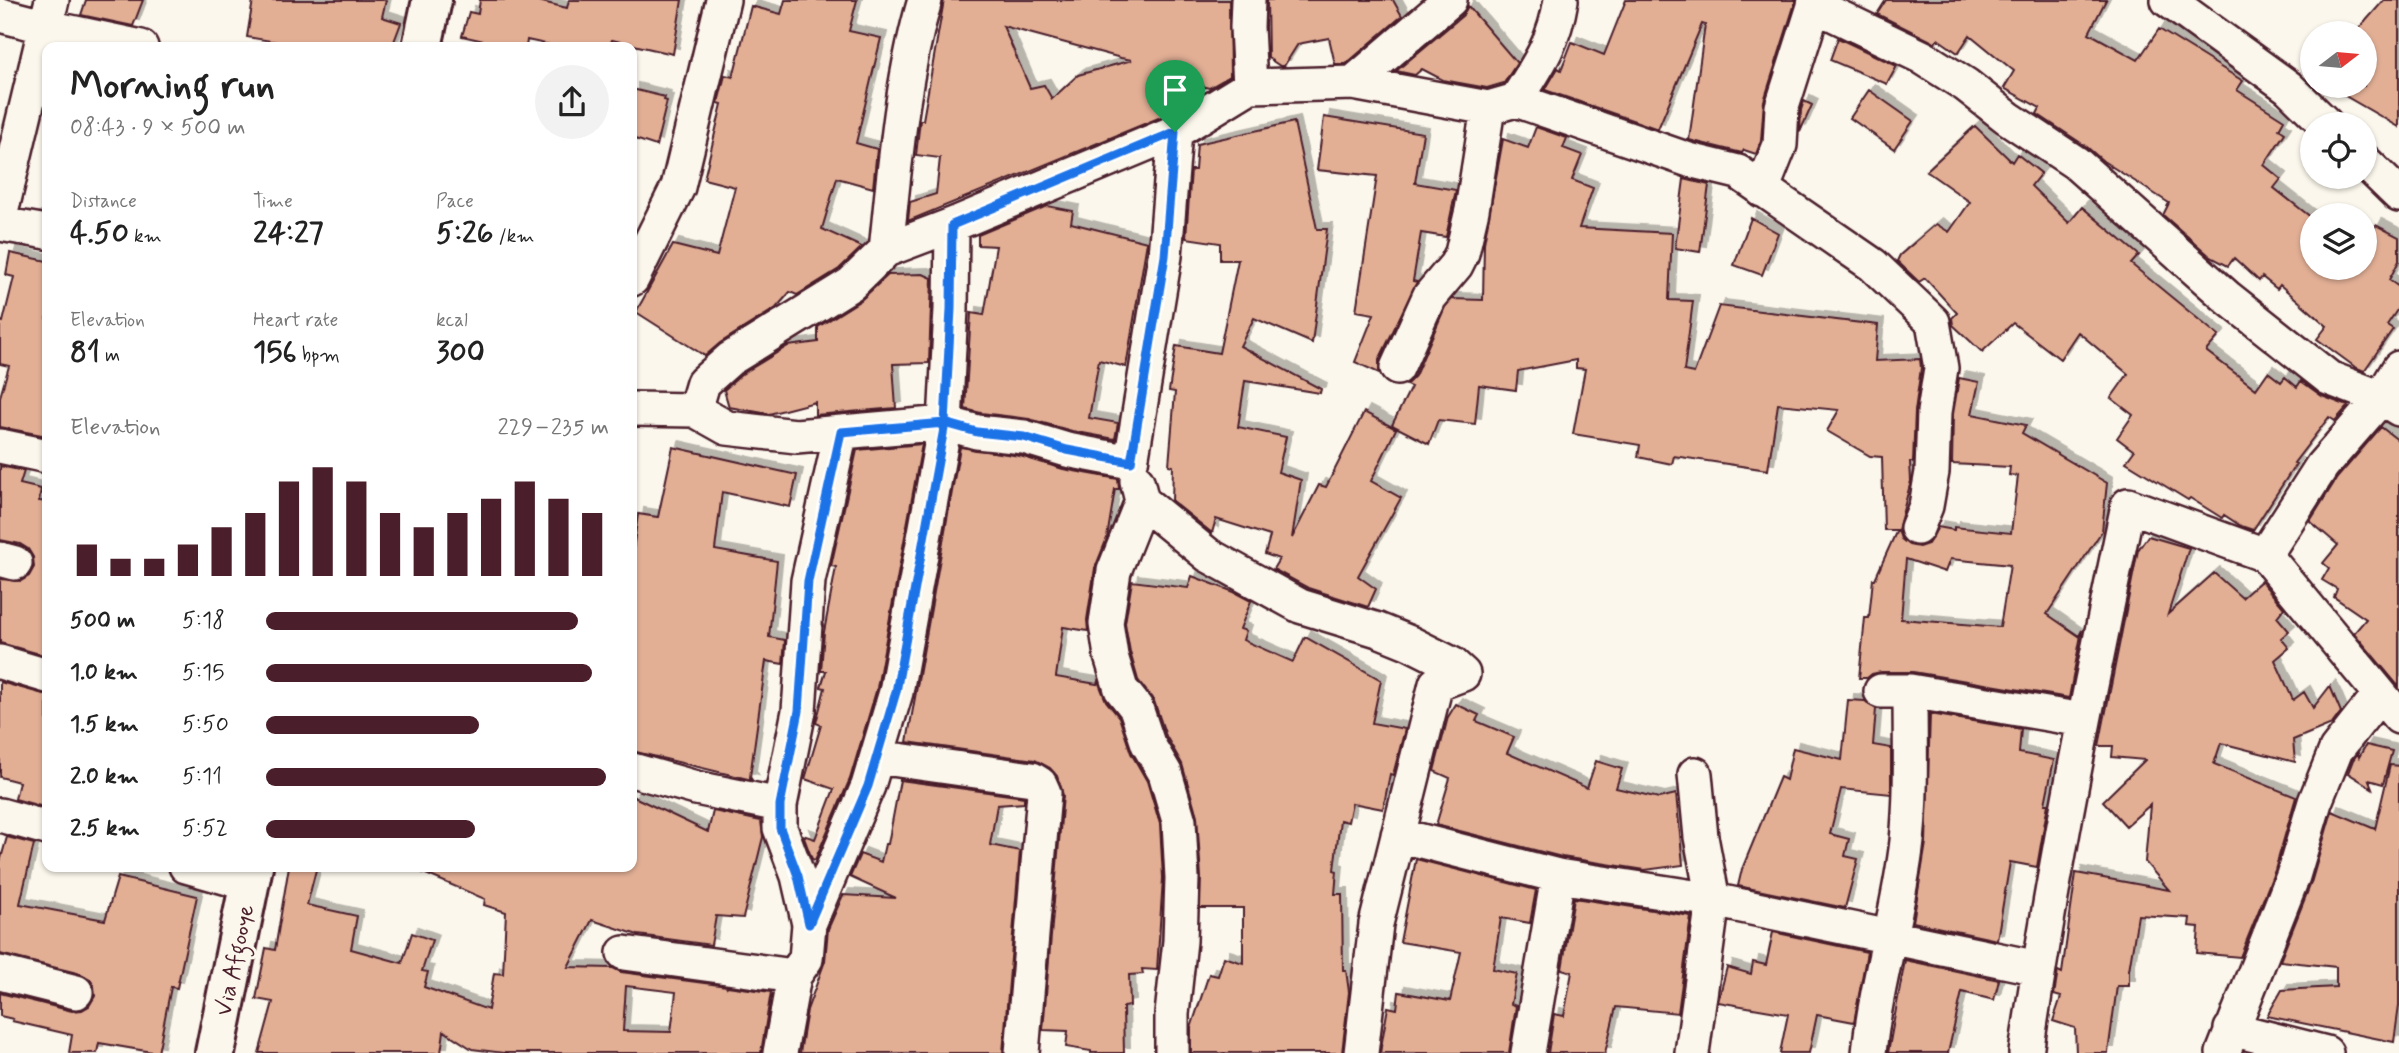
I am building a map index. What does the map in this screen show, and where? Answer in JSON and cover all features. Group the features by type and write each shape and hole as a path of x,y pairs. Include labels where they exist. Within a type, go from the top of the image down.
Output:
{"main road":[{"path":"423,42 432,0"},
{"name":"Via Afgooye","path":"215,1053 251,875"}],"street":[{"path":"637,269 678,187 723,0"},
{"path":"886,250 901,114 914,36 925,0"},
{"path":"1248,0 1250,86"},
{"path":"1353,83 1450,0"},
{"path":"1397,368 1429,297 1462,253 1502,104 1545,55 1557,25 1561,0"},
{"path":"2168,0 2288,88 2313,112"},
{"path":"1762,190 1780,145 1782,107 1815,3 1922,57 1966,85 2008,118 2076,163 2228,298 2329,378 2390,404"},
{"path":"0,15 49,14 127,42"},
{"path":"42,42 49,14"},
{"path":"0,217 42,43"},
{"path":"695,410 703,383 730,359 851,284 886,250 1175,132 1250,86 1353,83 1502,104 1738,172 1873,265 1933,322 1941,368 1934,412 1933,472 1926,506 1917,528"},
{"path":"1175,132 1165,256 1131,462 1142,501 1208,555 1300,606 1378,630 1410,643 1452,664 1463,674 1436,684 1376,923 1368,977 1367,1024 1362,1053"},
{"path":"2377,174 2399,195"},
{"path":"0,224 42,231"},
{"path":"809,924 868,786 896,692 945,423 952,225"},
{"path":"2265,555 2322,466 2390,404 2399,369"},
{"path":"637,409 695,410 727,428 796,436 945,423 977,432 1024,437 1067,450 1131,462"},
{"path":"780,1053 794,976 806,959 809,924 798,876 780,828 780,805 799,711 808,581 841,432"},
{"path":"0,446 42,455"},
{"path":"1142,501 1114,571 1106,623 1111,656 1121,688 1136,708 1148,744 1165,773 1179,821 1182,878 1180,941 1172,1014 1172,1053"},
{"path":"2026,1053 2038,968 2083,720 2128,505 2265,555 2390,705 2336,750 2315,802 2293,876 2227,1041 2326,1053"},
{"path":"0,662 42,675"},
{"path":"1869,1053 1873,1013 1907,842 1895,691 2083,720"},
{"path":"877,757 1032,779 1040,783 1044,793 1022,1053"},
{"path":"637,771 696,788 780,805"},
{"path":"1692,1053 1713,900 1701,837 1695,774"},
{"path":"0,815 42,827"},
{"path":"1398,835 1558,876 1713,900 2038,968"},
{"path":"229,872 251,875"},
{"path":"1528,1053 1558,876"},
{"path":"624,953 794,976"},
{"path":"0,973 76,992"}],"building":[{"path":"86,0 143,0 133,26 81,15"},
{"path":"253,0 386,0 382,17 401,23 394,42 276,42 247,37"},
{"path":"480,0 534,0 567,8 569,0 682,0 673,54 637,46 637,42 484,42 462,36 469,12 478,14"},
{"path":"785,0 857,0 849,31 881,38 856,143 877,149 873,188 837,178 822,229 862,247 839,269 797,295 790,292 776,308 720,343 705,356 637,310 673,245 717,256 735,187 704,179 722,104 718,103 725,75 733,77 751,6 781,14"},
{"path":"944,0 1229,0 1230,76 1209,88 1201,86 1199,95 1166,115 908,221 910,202 936,194 940,158 916,155 920,120 923,120","holes":["1003,26 1132,60 1078,75 1052,99 1044,85 1030,88"]},
{"path":"1267,0 1393,0 1402,16 1346,64 1335,64 1329,38 1298,44 1284,66 1280,66 1268,58"},
{"path":"1626,0 1796,0 1764,101 1761,141 1756,154 1689,140 1705,25 1702,24 1658,129 1545,90 1558,68 1561,70 1572,42 1604,55"},
{"path":"1886,0 2106,0 2089,33 2138,60 2159,29 2243,81 2237,90 2284,120 2279,129 2285,133 2264,165 2281,179 2274,188 2300,209 2300,280 2377,280 2377,226 2399,237 2399,261 2389,280 2399,287 2399,307 2387,325 2393,329 2364,371 2355,367 2317,339 2327,326 2280,285 2277,289 2262,277 2259,281 2234,258 2228,266 2211,257 2163,215 2169,203 2037,114 2040,108 2004,88 2014,71 1970,35 1958,53 1938,39 1935,43 1877,14"},
{"path":"2384,0 2399,0 2399,127 2349,98 2377,98 2377,21 2366,21"},
{"path":"1468,6 1517,63 1504,83 1487,88 1443,80 1422,69 1415,75 1396,71 1463,15"},
{"path":"1838,38 1897,66 1887,84 1830,60"},
{"path":"637,90 665,97 664,100 667,101 656,146 637,140"},
{"path":"1869,90 1913,121 1894,149 1850,118"},
{"path":"1804,101 1812,105 1800,132 1801,110"},
{"path":"1324,117 1423,133 1415,183 1456,190 1446,237 1421,233 1413,281 1417,282 1379,360 1379,373 1355,362 1374,314 1356,311 1377,176 1317,170"},
{"path":"1294,122 1317,229 1327,229 1312,343 1254,318 1240,346 1321,389 1320,393 1245,381 1238,427 1286,437 1278,472 1301,480 1292,538 1319,485 1326,487 1364,412 1396,429 1371,481 1401,498 1358,576 1376,589 1368,607 1308,588 1273,569 1279,559 1265,554 1270,536 1216,519 1212,533 1172,501 1173,466 1169,465 1175,392 1169,391 1176,346 1219,353 1238,260 1220,260 1220,243 1186,238 1191,170 1195,170 1197,144"},
{"path":"1975,126 2012,162 2017,154 2041,173 2031,186 2069,223 2082,207 2139,255 2131,264 2219,336 2206,351 2256,389 2268,372 2281,382 2285,377 2297,387 2301,381 2322,396 2348,406 2335,421 2329,417 2294,463 2296,464 2253,530 2224,515 2222,518 2190,498 2188,500 2126,462 2134,451 2117,438 2133,415 2111,398 2128,374 2078,332 2060,359 2013,323 1982,352 1953,325 1952,318 1957,313 1925,278 1919,282 1897,261 1900,255 1936,224 1949,232 1970,202 1926,171"},
{"path":"1536,127 1567,138 1563,148 1582,155 1572,180 1593,188 1579,228 1672,233 1669,300 1693,301 1684,371 1694,373 1719,306 1878,325 1875,361 1920,359 1913,462 1910,462 1911,481 1898,530 1901,539 1909,545 1919,547 1928,544 1938,527 2011,533 2018,476 2009,475 2010,467 1952,464 1953,414 1959,378 1979,382 1972,414 2026,425 2022,433 2107,483 2102,531 2047,614 2079,636 2082,630 2069,698 1913,672 1881,672 1867,678 1859,678 1865,618 1869,618 1873,579 1897,530 1884,530 1882,457 1870,456 1827,431 1839,410 1778,404 1768,470 1674,456 1672,464 1638,457 1640,445 1573,434 1585,369 1576,368 1576,360 1518,371 1516,390 1479,385 1475,424 1438,420 1429,444 1392,425 1411,387 1406,385 1415,376 1445,307 1452,299 1483,300 1484,243 1503,139 1528,148","holes":["1906,559 1945,572 1950,559 2010,565 2000,627 1901,619"]},
{"path":"1684,179 1709,185 1700,252 1675,248"},
{"path":"1047,206 1073,211 1071,223 1147,242 1126,367 1099,360 1089,418 1118,423 1115,439 1029,419 965,409 971,313 984,315 996,246 978,245 978,235"},
{"path":"1751,218 1778,233 1762,275 1734,265"},
{"path":"10,253 42,260 42,435 0,427 0,397 9,366 0,364 0,321 3,322 14,277 6,275"},
{"path":"923,274 932,278 929,363 893,364 896,408 815,415 815,402 769,414 729,407 724,390 742,374 788,346 818,342 818,327 861,300 888,275"},
{"path":"2381,427 2399,441 2399,687 2354,633 2366,619 2334,597 2337,589 2322,580 2329,568 2323,563 2338,545 2310,521 2337,478"},
{"path":"922,444 877,688 850,779 815,860 812,859 803,835 815,839 834,789 805,779 821,725 816,723 825,688 821,687 826,671 821,671 824,632 836,567 831,566 857,450"},
{"path":"673,447 797,475 790,507 722,492 715,550 777,561 769,637 785,640 783,664 766,661 750,777 752,780 637,752 637,521 638,514 658,517"},
{"path":"960,447 1020,456 1063,469 1118,479 1119,489 1115,489 1107,538 1095,568 1087,620 1088,631 1063,627 1056,677 1097,684 1098,681 1106,701 1119,717 1131,753 1147,781 1160,824 1163,878 1157,970 1142,969 1143,974 1129,975 1130,1006 1123,1007 1124,1053 1091,1053 1066,1047 1068,1031 1043,1030 1063,795 1057,776 1050,768 1035,760 907,742"},
{"path":"0,466 24,471 20,484 41,489 42,655 0,643 0,579 21,581 29,576 34,567 33,557 28,549 20,544 0,540"},
{"path":"2148,536 2189,548 2168,614 2214,573 2242,598 2261,581 2284,608 2277,617 2289,631 2281,638 2289,648 2275,660 2293,700 2304,692 2313,708 2330,686 2341,712 2332,724 2293,740 2295,762 2221,743 2214,764 2296,797 2275,870 2240,957 2197,953 2199,927 2189,926 2190,918 2138,915 2129,986 2117,986 2108,1053 2076,1053 2075,1028 2053,1021 2061,997 2054,995 2058,971 2062,973 2076,873 2169,890 2145,862 2150,805 2126,826 2103,801 2145,760 2112,757 2113,746 2099,746 2138,550"},
{"path":"1192,576 1251,601 1240,629 1246,631 1243,640 1293,662 1305,637 1381,680 1372,723 1405,729 1393,775 1390,774 1383,809 1352,803 1348,822 1340,820 1334,870 1337,871 1335,894 1342,894 1343,970 1346,970 1349,992 1342,1053 1191,1053 1191,1028 1209,974 1218,976 1224,957 1243,963 1243,908 1200,908 1197,816 1182,764 1166,736 1154,701 1138,680 1125,623 1132,581 1188,588"},
{"path":"0,682 42,694 42,807 15,799 19,782 0,777"},
{"path":"1848,700 1865,701 1876,709 1873,745 1891,748 1891,794 1841,789 1830,834 1849,839 1845,856 1858,859 1845,908 1738,886 1742,869 1780,777 1786,780 1793,748 1842,760"},
{"path":"1456,704 1479,715 1476,721 1514,737 1507,753 1587,788 1596,761 1622,769 1616,788 1659,798 1676,794 1683,865 1645,870 1562,857 1436,825 1450,778 1434,771 1448,717"},
{"path":"1930,714 2021,729 2019,753 2054,760 2037,867 2010,862 1997,940 1913,922 1926,843"},
{"path":"2366,745 2392,751 2383,784 2369,780 2372,788 2348,773 2353,760 2358,753 2359,757"},
{"path":"2390,765 2399,766 2399,1006 2394,1042 2267,1016 2282,990 2336,987 2336,967 2280,961 2311,883 2332,811 2375,829"},
{"path":"900,780 1024,797 1024,803 997,805 990,845 1020,851 1003,1053 800,1053 807,1010 825,961 828,929 843,895 896,898 850,877 860,854 881,862 885,844 888,844"},
{"path":"637,798 708,832 713,811 761,821 763,837 743,918 716,916 711,945 638,935 592,920 568,967 613,968 621,972 771,992 761,1053 504,1053 472,1049 444,1031 441,1053 259,1053 273,1002 256,999 266,948 275,950 288,872 315,872 307,905 357,916 351,949 402,963 412,933 432,940 422,971 428,972 424,987 488,1010 494,973 503,974 506,912 484,905 485,899 421,872 637,872","holes":["626,986 676,992 671,1032 623,1031"]},
{"path":"7,837 34,844 20,904 105,920 118,877 197,896 177,988 171,987 158,1053 99,1043 97,1053 69,1053 72,1035 0,1016 0,993 72,1011 89,1006 95,996 90,979 81,974 0,954 0,862"},
{"path":"1416,859 1536,890 1530,923 1501,918 1493,969 1517,974 1511,1004 1516,1006 1509,1053 1380,1053 1388,1007 1397,1009 1399,992 1450,1001 1461,952 1400,942"},
{"path":"1574,898 1691,916 1678,1013 1616,1007 1605,1053 1548,1053 1554,1014 1564,1016 1572,972 1562,969"},
{"path":"1773,932 1867,952 1854,1022 1817,1015 1809,1053 1780,1053 1788,1014 1718,1002 1727,967 1751,974 1753,962 1766,965"},
{"path":"1905,960 1999,980 1994,1000 1962,992 1948,1053 1888,1053"}],"route":[{"path":"1175,132 952,225 945,423 896,692 868,786 809,924 798,876 780,828 780,805 799,711 808,581 841,432 945,423 977,432 1024,437 1067,450 1131,462 1165,256 1175,132"}]}
